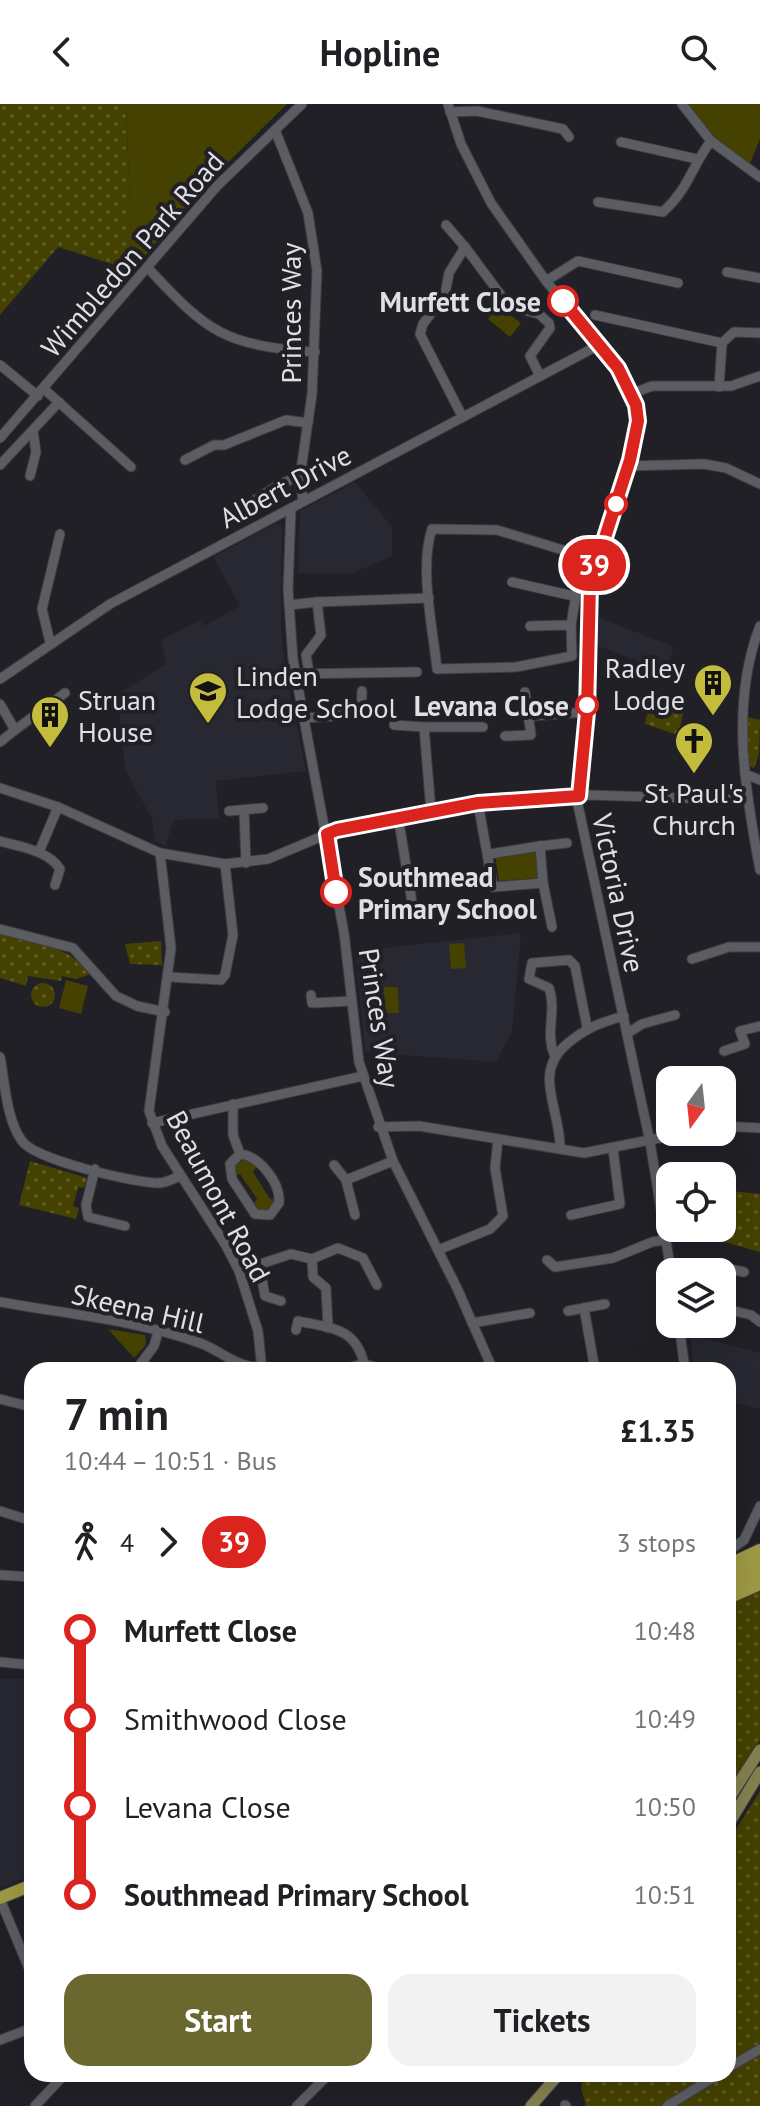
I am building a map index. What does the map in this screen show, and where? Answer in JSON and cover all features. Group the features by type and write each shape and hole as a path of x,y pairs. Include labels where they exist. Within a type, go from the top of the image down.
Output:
{"highway":[{"path":"736,1561 760,1550"},
{"path":"736,1575 758,1571"},
{"path":"736,1582 758,1571"},
{"path":"736,1591 758,1571"},
{"path":"0,1898 24,1888"}],"main road":[{"path":"736,1788 760,1750"},
{"path":"736,1812 760,1772"},
{"path":"531,2106 552,2082"}],"street":[{"name":"Wimbledon Park Road","path":"0,438 217,186 302,104"},
{"path":"682,104 711,141 760,177"},
{"path":"449,108 563,129 569,137"},
{"name":"Victoria Drive","path":"449,108 461,144 491,203 546,281 618,368 631,394 637,430 596,560 588,600 587,712 579,796 581,829 628,1033 656,1181"},
{"name":"Princes Way","path":"275,130 286,151 312,232 317,271 315,352 300,477 303,501"},
{"path":"598,202 663,212 687,187 697,159 711,141"},
{"path":"621,142 697,159"},
{"path":"446,225 509,306 539,314 549,323 550,328 530,356 540,376"},
{"path":"462,416 420,334 423,324 445,294 449,273 465,247"},
{"path":"546,281 578,261 678,283"},
{"path":"148,268 187,311 218,333 255,345 315,352"},
{"path":"727,272 760,278"},
{"path":"595,315 722,343"},
{"path":"719,387 722,343 734,332 760,333"},
{"name":"Albert Drive","path":"0,679 50,642 110,604 599,345"},
{"path":"0,365 59,402 131,467"},
{"path":"631,394 652,386 719,387 760,376"},
{"path":"0,465 59,402"},
{"path":"185,460 256,429 286,420 308,423"},
{"path":"30,476 36,452 33,431"},
{"path":"628,466 704,464 726,468 760,484"},
{"path":"227,518 255,504 270,490 300,477"},
{"name":"Princes Way","path":"291,508 289,605 295,674 327,834 363,1076 378,1127 393,1161 489,1362"},
{"path":"588,665 572,656 516,667 437,669 429,598 428,540 432,529 497,530 596,560"},
{"path":"50,642 42,609 60,534"},
{"path":"572,656 573,596 582,558"},
{"path":"512,582 573,596"},
{"path":"289,605 429,598"},
{"path":"309,673 306,655 321,635 317,602"},
{"path":"530,626 571,625"},
{"path":"760,626 743,714 745,774 760,865"},
{"path":"295,674 417,672"},
{"path":"305,718 361,714 362,691"},
{"path":"505,736 531,735 525,692"},
{"path":"0,742 65,693"},
{"path":"0,704 15,730"},
{"path":"530,716 587,712"},
{"path":"394,725 483,727"},
{"path":"424,727 431,811"},
{"path":"745,774 760,780"},
{"path":"0,788 58,807 160,853 225,864 246,863 290,851 327,834 398,816 478,803 579,796 748,800"},
{"path":"478,803 483,843 490,854 493,887 543,883"},
{"path":"39,852 58,807"},
{"path":"229,811 263,808"},
{"path":"244,810 246,863"},
{"path":"398,816 414,914"},
{"path":"0,841 39,852 55,861 60,869 55,885"},
{"path":"490,854 567,843"},
{"path":"540,846 543,883 552,927"},
{"name":"Beaumont Road","path":"160,853 171,943 165,1012 149,1097 152,1123 180,1176 239,1271 258,1331 261,1362"},
{"path":"169,977 221,980 225,975 233,935 225,864"},
{"path":"0,929 73,948 116,996 137,1006 165,1012"},
{"path":"692,959 729,947 760,947"},
{"path":"554,1054 548,1039 552,996 549,988 529,979 532,963 569,960 575,966 587,1027"},
{"path":"311,995 312,1003 352,1001"},
{"path":"628,1033 642,1024 675,1015"},
{"path":"560,1149 549,1072 554,1054 587,1027 624,1016"},
{"path":"724,1051 745,1044 740,1031 760,1026"},
{"path":"0,1057 14,1123 24,1144 49,1159 158,1183 180,1176"},
{"path":"152,1123 363,1076"},
{"path":"233,1104 233,1135 240,1154 259,1161 277,1189 279,1203 270,1215 258,1216 252,1211 232,1179 230,1164 240,1154"},
{"path":"378,1127 419,1126 584,1153 656,1140"},
{"path":"736,1127 760,1128"},
{"path":"438,1250 490,1229 503,1216 495,1168 498,1140"},
{"path":"571,1215 620,1204 613,1149"},
{"path":"346,1180 393,1161"},
{"path":"334,1165 346,1180 355,1215"},
{"path":"95,1169 86,1205 88,1217 125,1226"},
{"path":"547,1260 555,1267 613,1258 656,1241"},
{"path":"239,1271 291,1254 312,1259 338,1248 357,1253 371,1268 377,1285"},
{"path":"312,1259 313,1277 326,1288 328,1328"},
{"path":"259,1263 265,1296 281,1301"},
{"path":"736,1270 744,1272"},
{"name":"Skeena Hill","path":"0,1302 158,1332 209,1346 237,1362"},
{"path":"568,1311 605,1304"},
{"path":"584,1308 594,1362"},
{"path":"736,1311 751,1315 760,1322"},
{"path":"472,1323 530,1313"},
{"path":"296,1330 298,1321 328,1328 358,1341 363,1362"},
{"path":"142,1362 154,1346 158,1332"},
{"path":"681,1338 684,1362"},
{"path":"0,1399 24,1405"},
{"path":"736,1546 744,1540 760,1506"},
{"path":"0,1511 24,1518"},
{"path":"0,1575 24,1576"},
{"path":"0,1662 24,1664"},
{"path":"0,1898 24,1955"},
{"path":"0,2040 24,2031"},
{"path":"736,2063 760,2049"},
{"path":"35,2106 58,2082"},
{"path":"297,2106 321,2082"},
{"path":"667,2106 706,2082"}],"shaded area":[{"path":"0,104 126,104 132,259 139,263 132,267 129,274 112,264 58,247 0,315"},
{"path":"126,104 287,104 200,190 139,263 132,259"},
{"path":"689,104 760,104 760,139 749,166 713,137"},
{"path":"498,306 521,323 510,337 488,319"},
{"path":"355,482 392,527 392,556 353,573 298,573 300,511"},
{"name":"Linden Lodge School","path":"277,523 282,526 281,626 285,670 306,771 216,781 219,818 174,820 165,846 155,841 152,819 125,769 118,703 113,697 166,664 161,640 200,620 204,626 240,606 213,557"},
{"path":"595,616 674,647 666,671 595,645"},
{"path":"652,690 686,702 678,735 645,724"},
{"path":"747,717 760,720 759,755 754,768 749,766"},
{"path":"536,852 539,878 499,881 495,855"},
{"name":"Southmead Primary School","path":"521,933 512,1031 496,1062 365,1052 356,951"},
{"path":"0,934 61,951 82,964 91,974 76,979 62,976 61,981 28,976 26,986 0,978"},
{"path":"161,941 162,965 130,964 125,944"},
{"path":"464,943 466,968 451,969 449,944"},
{"path":"66,980 88,986 81,1014 59,1008"},
{"path":"43,983 54,990 55,995 48,1006 43,1007 32,1000 31,995 38,984"},
{"path":"384,987 398,987 399,1013 385,1013"},
{"path":"248,1158 258,1165 253,1172 270,1199 278,1200 274,1210 260,1213 252,1206 257,1199 240,1174 233,1177 235,1163"},
{"path":"30,1161 87,1178 84,1188 78,1187 73,1206 79,1208 76,1219 19,1205"},
{"path":"736,1191 760,1194 760,1252 724,1242 736,1242"},
{"path":"108,1329 145,1335 146,1345 134,1358"},
{"path":"690,1338 760,1353 760,1409 736,1403 736,1362 693,1362"},
{"path":"760,1588 760,1740 736,1778 736,1599"},
{"path":"24,1678 24,1878 0,1888 0,1679"},
{"path":"760,1791 760,2106 586,2106 582,2082 736,2082 736,1829"}],"bus line":[{"name":"39","path":"336,892 327,834 337,830 478,803 579,796 587,712 590,584 630,460 638,421 636,405 618,368 563,301"}],"place":[{"name":"Murfett Close","path":"563,301"},
{"name":"Levana Close","path":"587,705"},
{"name":"Radley Lodge","path":"713,717"},
{"name":"Linden Lodge School","path":"208,725"},
{"name":"Struan House","path":"50,749"},
{"name":"St Paul's Church","path":"694,775"},
{"name":"Southmead Primary School","path":"336,892"}]}
